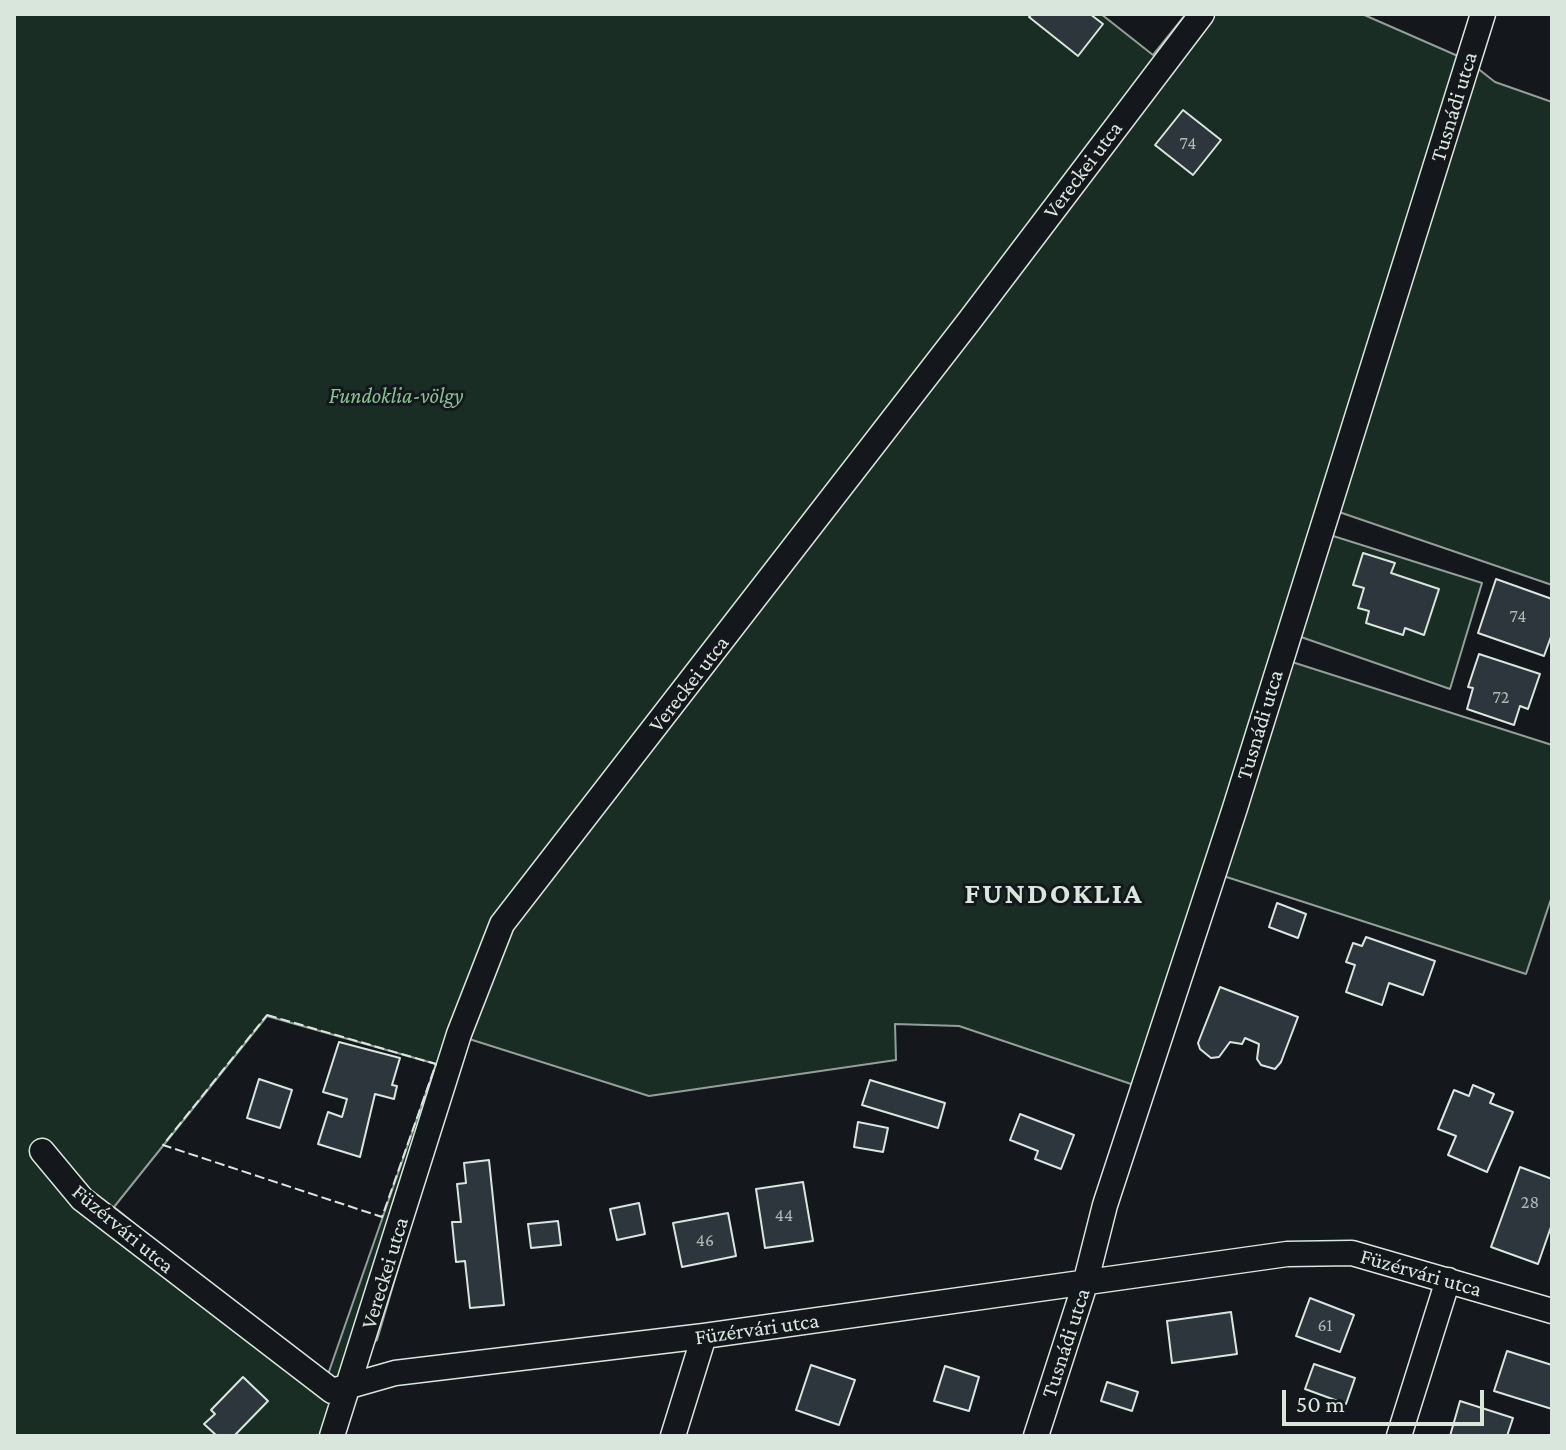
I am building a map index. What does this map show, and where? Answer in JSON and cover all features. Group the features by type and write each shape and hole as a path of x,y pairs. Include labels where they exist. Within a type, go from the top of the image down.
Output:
{"street":[{"name":"Vereckei utca","path":"332,1436 459,1034 502,924 961,332 1202,14"},
{"name":"Tusnádi utca","path":"1036,1436 1085,1284 1113,1178 1235,808 1483,14"},
{"name":"Füzérvári utca","path":"42,1151 82,1199 249,1331 332,1391 349,1389 395,1373 704,1336 1331,1251 1381,1259 1552,1311"},
{"path":"1399,1436 1448,1280"},
{"path":"673,1436 704,1336"}],"green space":[{"name":"Fundoklia-völgy","path":"14,14 1101,14 1153,55 1186,14 1362,14 1467,60 1495,82 1552,102 1552,585 1339,512 1330,535 1482,583 1450,689 1301,637 1292,662 1552,745 1552,896 1526,974 1208,871 1137,1086 959,1026 895,1024 896,1060 649,1096 466,1038 377,1340 345,1366 323,1436 14,1436","holes":["267,1016 436,1064 326,1380 114,1207"]}],"building":[{"path":"1032,14 1090,14 1103,24 1078,56 1029,17"},
{"path":"1183,110 1221,140 1193,175 1155,145"},
{"path":"1363,553 1395,563 1391,573 1439,589 1424,635 1405,628 1403,635 1366,623 1369,611 1358,608 1364,588 1353,585"},
{"path":"1496,579 1552,599 1552,634 1544,656 1478,633"},
{"path":"1479,654 1540,674 1528,709 1520,706 1514,725 1467,709 1473,688 1468,687"},
{"path":"1277,903 1306,914 1298,938 1269,927"},
{"path":"1366,937 1435,961 1423,995 1389,983 1382,1005 1346,992 1355,965 1346,962 1353,943 1362,946"},
{"path":"1220,987 1298,1017 1281,1062 1275,1069 1261,1065 1257,1059 1259,1044 1245,1038 1242,1044 1230,1042 1219,1057 1211,1058 1200,1049 1198,1043"},
{"path":"339,1042 400,1058 392,1085 397,1086 394,1099 375,1094 360,1157 318,1144 328,1112 342,1117 347,1099 323,1092"},
{"path":"259,1079 292,1090 280,1128 247,1118"},
{"path":"870,1080 945,1103 938,1128 862,1105"},
{"path":"1473,1085 1494,1094 1490,1103 1513,1112 1487,1172 1448,1155 1456,1136 1438,1129 1454,1090 1469,1096"},
{"path":"1020,1114 1074,1135 1061,1169 1035,1159 1038,1151 1010,1140"},
{"path":"858,1122 888,1128 883,1152 854,1147"},
{"path":"489,1160 504,1305 470,1308 465,1261 456,1262 452,1222 461,1222 457,1184 466,1183 464,1163"},
{"path":"1520,1167 1552,1179 1552,1224 1538,1264 1491,1247"},
{"path":"803,1182 813,1241 765,1248 756,1189"},
{"path":"639,1203 645,1234 617,1240 610,1209"},
{"path":"728,1213 736,1256 682,1267 673,1223"},
{"path":"558,1221 561,1245 531,1248 528,1224"},
{"path":"1310,1298 1354,1315 1340,1352 1296,1336"},
{"path":"1231,1312 1237,1354 1172,1363 1167,1321"},
{"path":"1507,1351 1552,1365 1552,1409 1494,1391"},
{"path":"1314,1364 1355,1378 1346,1404 1305,1389"},
{"path":"811,1365 855,1380 839,1425 796,1410"},
{"path":"945,1366 979,1377 969,1411 934,1401"},
{"path":"243,1377 268,1401 234,1436 217,1436 204,1424 215,1414 211,1410"},
{"path":"1107,1382 1138,1392 1132,1411 1101,1401"},
{"path":"1460,1401 1513,1418 1507,1436 1450,1436"}],"fence":[{"path":"267,1015 436,1064 382,1217 163,1145 267,1015"}],"district":[{"name":"FUNDOKLIA","path":"1054,894"}]}
